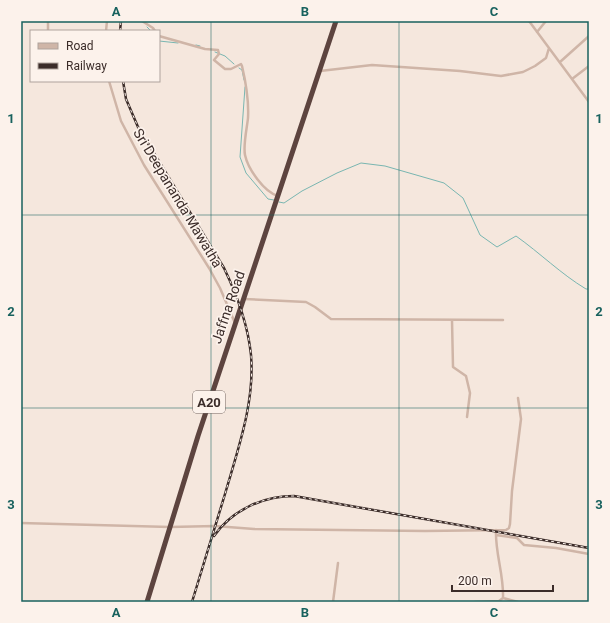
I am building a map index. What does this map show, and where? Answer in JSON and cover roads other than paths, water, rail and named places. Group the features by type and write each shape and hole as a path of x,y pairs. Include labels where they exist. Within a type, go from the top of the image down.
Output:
{"highway":[{"name":"Jaffna Road","path":"148,602 198,436 336,21"}],"street":[{"path":"142,21 154,30"},
{"path":"529,21 589,102"},
{"path":"537,32 546,21"},
{"path":"160,36 205,49 218,50 218,55 214,60 225,69 231,69 241,64 247,87 248,117 244,153 250,170 277,200"},
{"path":"560,62 589,36"},
{"path":"320,70 372,65 460,70 501,76 523,72 535,66 546,58 549,48"},
{"path":"572,79 589,66"},
{"name":"Sri Deepananda Mawatha","path":"109,82 121,121 144,165 209,268 220,288 235,324"},
{"path":"244,299 306,302 331,319 503,320"},
{"path":"452,320 453,367 466,376 470,393 467,417"},
{"path":"21,523 170,527 215,526 254,529 425,531 506,530 510,526 512,490 521,419 518,398"},
{"path":"496,530 496,546 501,572 503,598"},
{"path":"496,535 518,538 524,545 589,554"},
{"path":"333,602 338,563"},
{"path":"475,602 499,601 503,598 518,602"}],"waterway":[{"path":"147,27 150,30"},
{"path":"160,41 178,43"},
{"path":"196,45 200,46"},
{"path":"215,52 225,56 234,64"},
{"path":"239,68 242,70 244,80"},
{"path":"245,87 240,157 246,173 268,199 274,200"},
{"path":"279,202 284,203 302,191 337,173 361,163 385,166 444,183 463,198 480,235 497,247 516,236 568,277 586,289 589,289"}],"railway":[{"path":"120,30 121,21"},
{"path":"123,82 126,99 138,127 224,268 241,310 250,344 252,373 248,408 235,460 192,602"},
{"path":"214,536 230,519 249,506 271,499 294,496 589,548"}]}
